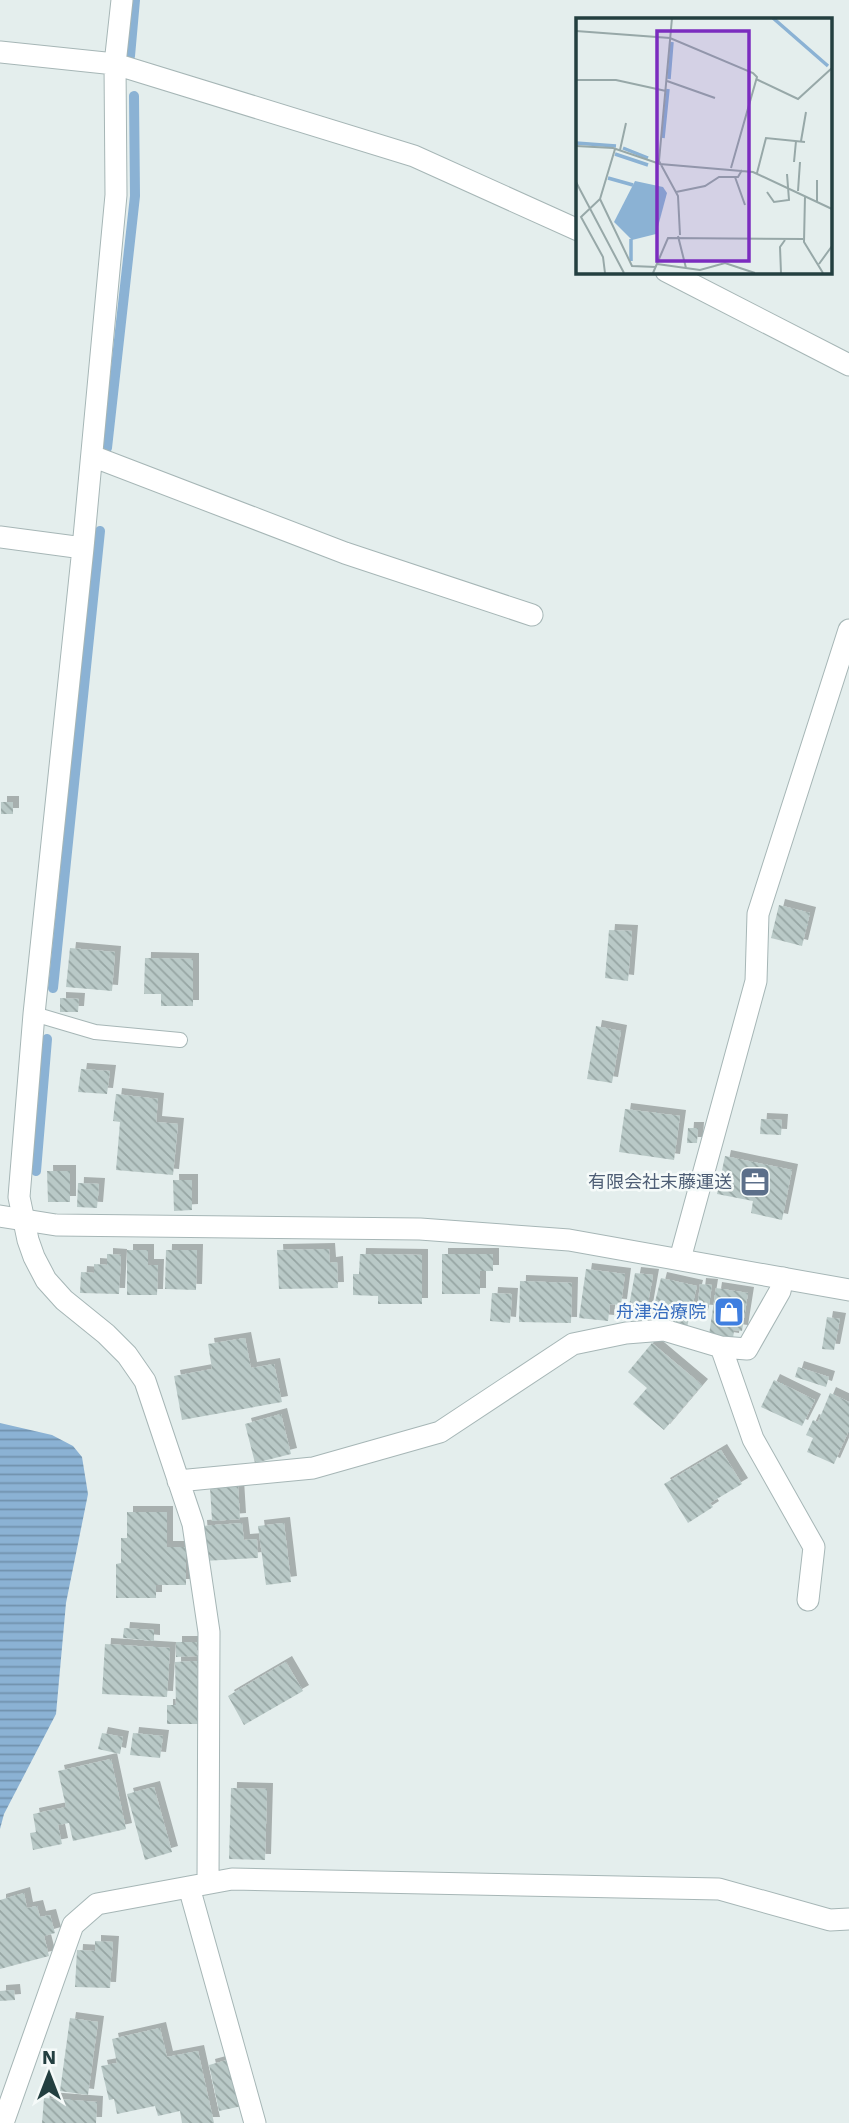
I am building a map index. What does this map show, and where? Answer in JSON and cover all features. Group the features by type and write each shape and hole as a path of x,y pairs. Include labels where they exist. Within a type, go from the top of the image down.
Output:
{"street":[{"path":"122,0 115,64 116,195 83,548 34,1014 19,1198 34,1256 46,1280 64,1300 127,1355 145,1381 192,1524 209,1632 198,1885 255,2123"},
{"path":"0,52 115,64 414,156 576,229"},
{"path":"670,273 849,365"},
{"path":"92,456 345,554 532,615"},
{"path":"0,537 83,548"},
{"path":"680,1259 756,981 758,914 849,630"},
{"path":"0,1216 24,1222 56,1225 420,1229 569,1240 849,1290"},
{"path":"178,1481 313,1468 440,1432 573,1344 626,1333 664,1330 721,1348 747,1349 780,1291 783,1278"},
{"path":"721,1348 753,1439 814,1547 808,1601"},
{"path":"3,2123 73,1925 97,1904 232,1879 719,1889 830,1920 849,1919"}],"lane":[{"path":"34,1014 95,1032 180,1040"}],"water":[{"path":"0,1423 52,1435 73,1446 82,1457 88,1494 66,1603 56,1714 4,1814 0,1829"}],"building":[{"path":"1,802 13,802 13,814 1,814"},
{"path":"779,905 810,913 802,946 771,938"},
{"path":"609,930 632,931 628,981 605,978"},
{"path":"70,948 115,952 112,991 66,987"},
{"path":"145,958 193,959 193,1006 161,1006 161,994 144,994"},
{"path":"60,998 79,999 78,1012 60,1012"},
{"path":"596,1026 621,1031 612,1083 587,1079"},
{"path":"81,1069 110,1071 107,1094 78,1092"},
{"path":"116,1094 158,1099 156,1122 178,1124 173,1175 116,1170 120,1122 113,1121"},
{"path":"625,1109 680,1116 674,1160 619,1152"},
{"path":"761,1119 782,1120 781,1135 760,1134"},
{"path":"688,1128 698,1128 697,1143 687,1143"},
{"name":"有限会社末藤運送","path":"725,1156 792,1170 782,1220 751,1213 753,1201 717,1194"},
{"path":"47,1171 70,1171 70,1202 48,1202"},
{"path":"173,1180 192,1180 192,1210 174,1211"},
{"path":"78,1183 99,1184 97,1208 77,1207"},
{"path":"329,1249 330,1263 337,1262 338,1288 279,1289 277,1250"},
{"path":"127,1250 148,1250 148,1265 158,1265 157,1295 127,1295"},
{"path":"166,1250 197,1250 196,1290 165,1289"},
{"path":"107,1254 121,1255 119,1294 80,1293 81,1272 94,1273 94,1264 107,1265"},
{"path":"360,1254 422,1255 422,1304 378,1304 378,1296 353,1295 353,1274 359,1274"},
{"path":"442,1254 493,1254 493,1271 480,1271 480,1294 442,1294"},
{"path":"586,1269 625,1274 621,1305 610,1304 608,1321 579,1318"},
{"path":"635,1273 653,1275 647,1309 629,1306"},
{"path":"661,1278 697,1286 687,1327 651,1318"},
{"path":"520,1281 572,1283 571,1323 519,1322"},
{"path":"700,1284 712,1285 708,1311 697,1310"},
{"name":"舟津治療院","path":"716,1288 748,1293 742,1331 734,1330 733,1339 709,1335"},
{"path":"492,1293 512,1294 510,1323 490,1321"},
{"path":"827,1317 840,1319 834,1350 822,1349"},
{"path":"245,1338 251,1368 274,1364 282,1402 182,1420 174,1376 212,1369 208,1344"},
{"path":"652,1343 702,1385 664,1430 633,1404 647,1388 628,1372"},
{"path":"798,1367 829,1377 826,1387 795,1377"},
{"path":"774,1380 815,1400 802,1426 761,1407"},
{"path":"830,1393 849,1402 849,1430 834,1464 807,1452 813,1438 806,1435 813,1420 818,1422"},
{"path":"281,1414 291,1454 255,1463 245,1424"},
{"path":"721,1450 742,1484 710,1503 713,1507 688,1523 664,1484"},
{"path":"238,1486 240,1519 212,1521 210,1487"},
{"path":"127,1512 167,1512 167,1547 186,1547 186,1585 156,1585 156,1598 116,1598 116,1564 121,1563 121,1538 127,1538"},
{"path":"242,1523 244,1540 257,1539 258,1558 204,1561 201,1526"},
{"path":"284,1523 291,1582 266,1585 258,1526"},
{"path":"124,1628 154,1630 154,1641 123,1638"},
{"path":"176,1642 197,1642 197,1656 176,1657"},
{"path":"105,1644 170,1648 167,1697 102,1694"},
{"path":"197,1661 198,1724 167,1724 167,1705 176,1705 175,1662"},
{"path":"286,1662 303,1691 244,1725 228,1696"},
{"path":"102,1733 123,1737 120,1754 98,1749"},
{"path":"133,1733 163,1736 160,1758 130,1755"},
{"path":"111,1759 126,1829 73,1841 69,1823 58,1825 62,1844 33,1850 30,1833 36,1832 33,1814 66,1807 58,1771"},
{"path":"154,1787 172,1852 145,1860 127,1794"},
{"path":"231,1788 267,1789 265,1860 229,1859"},
{"path":"24,1893 27,1908 37,1906 40,1917 50,1915 55,1933 44,1936 49,1956 0,1969 0,1900"},
{"path":"95,1941 113,1942 110,1988 75,1987 77,1950 95,1951"},
{"path":"14,1990 15,2000 0,2001 0,1991"},
{"path":"70,2018 98,2022 88,2095 60,2091"},
{"path":"160,2028 167,2057 198,2051 214,2123 182,2123 180,2111 158,2116 155,2106 117,2114 114,2099 109,2100 101,2066 117,2063 112,2039"},
{"path":"231,2059 242,2106 219,2111 209,2065"},
{"path":"44,2098 97,2102 96,2123 42,2123"}],"waterway":[{"path":"130,56 135,0"},
{"path":"107,448 135,196 134,96"},
{"path":"53,988 100,531"},
{"path":"36,1171 47,1039"}],"place":[{"name":"有限会社末藤運送","path":"755,1182"},
{"name":"舟津治療院","path":"729,1312"}]}
